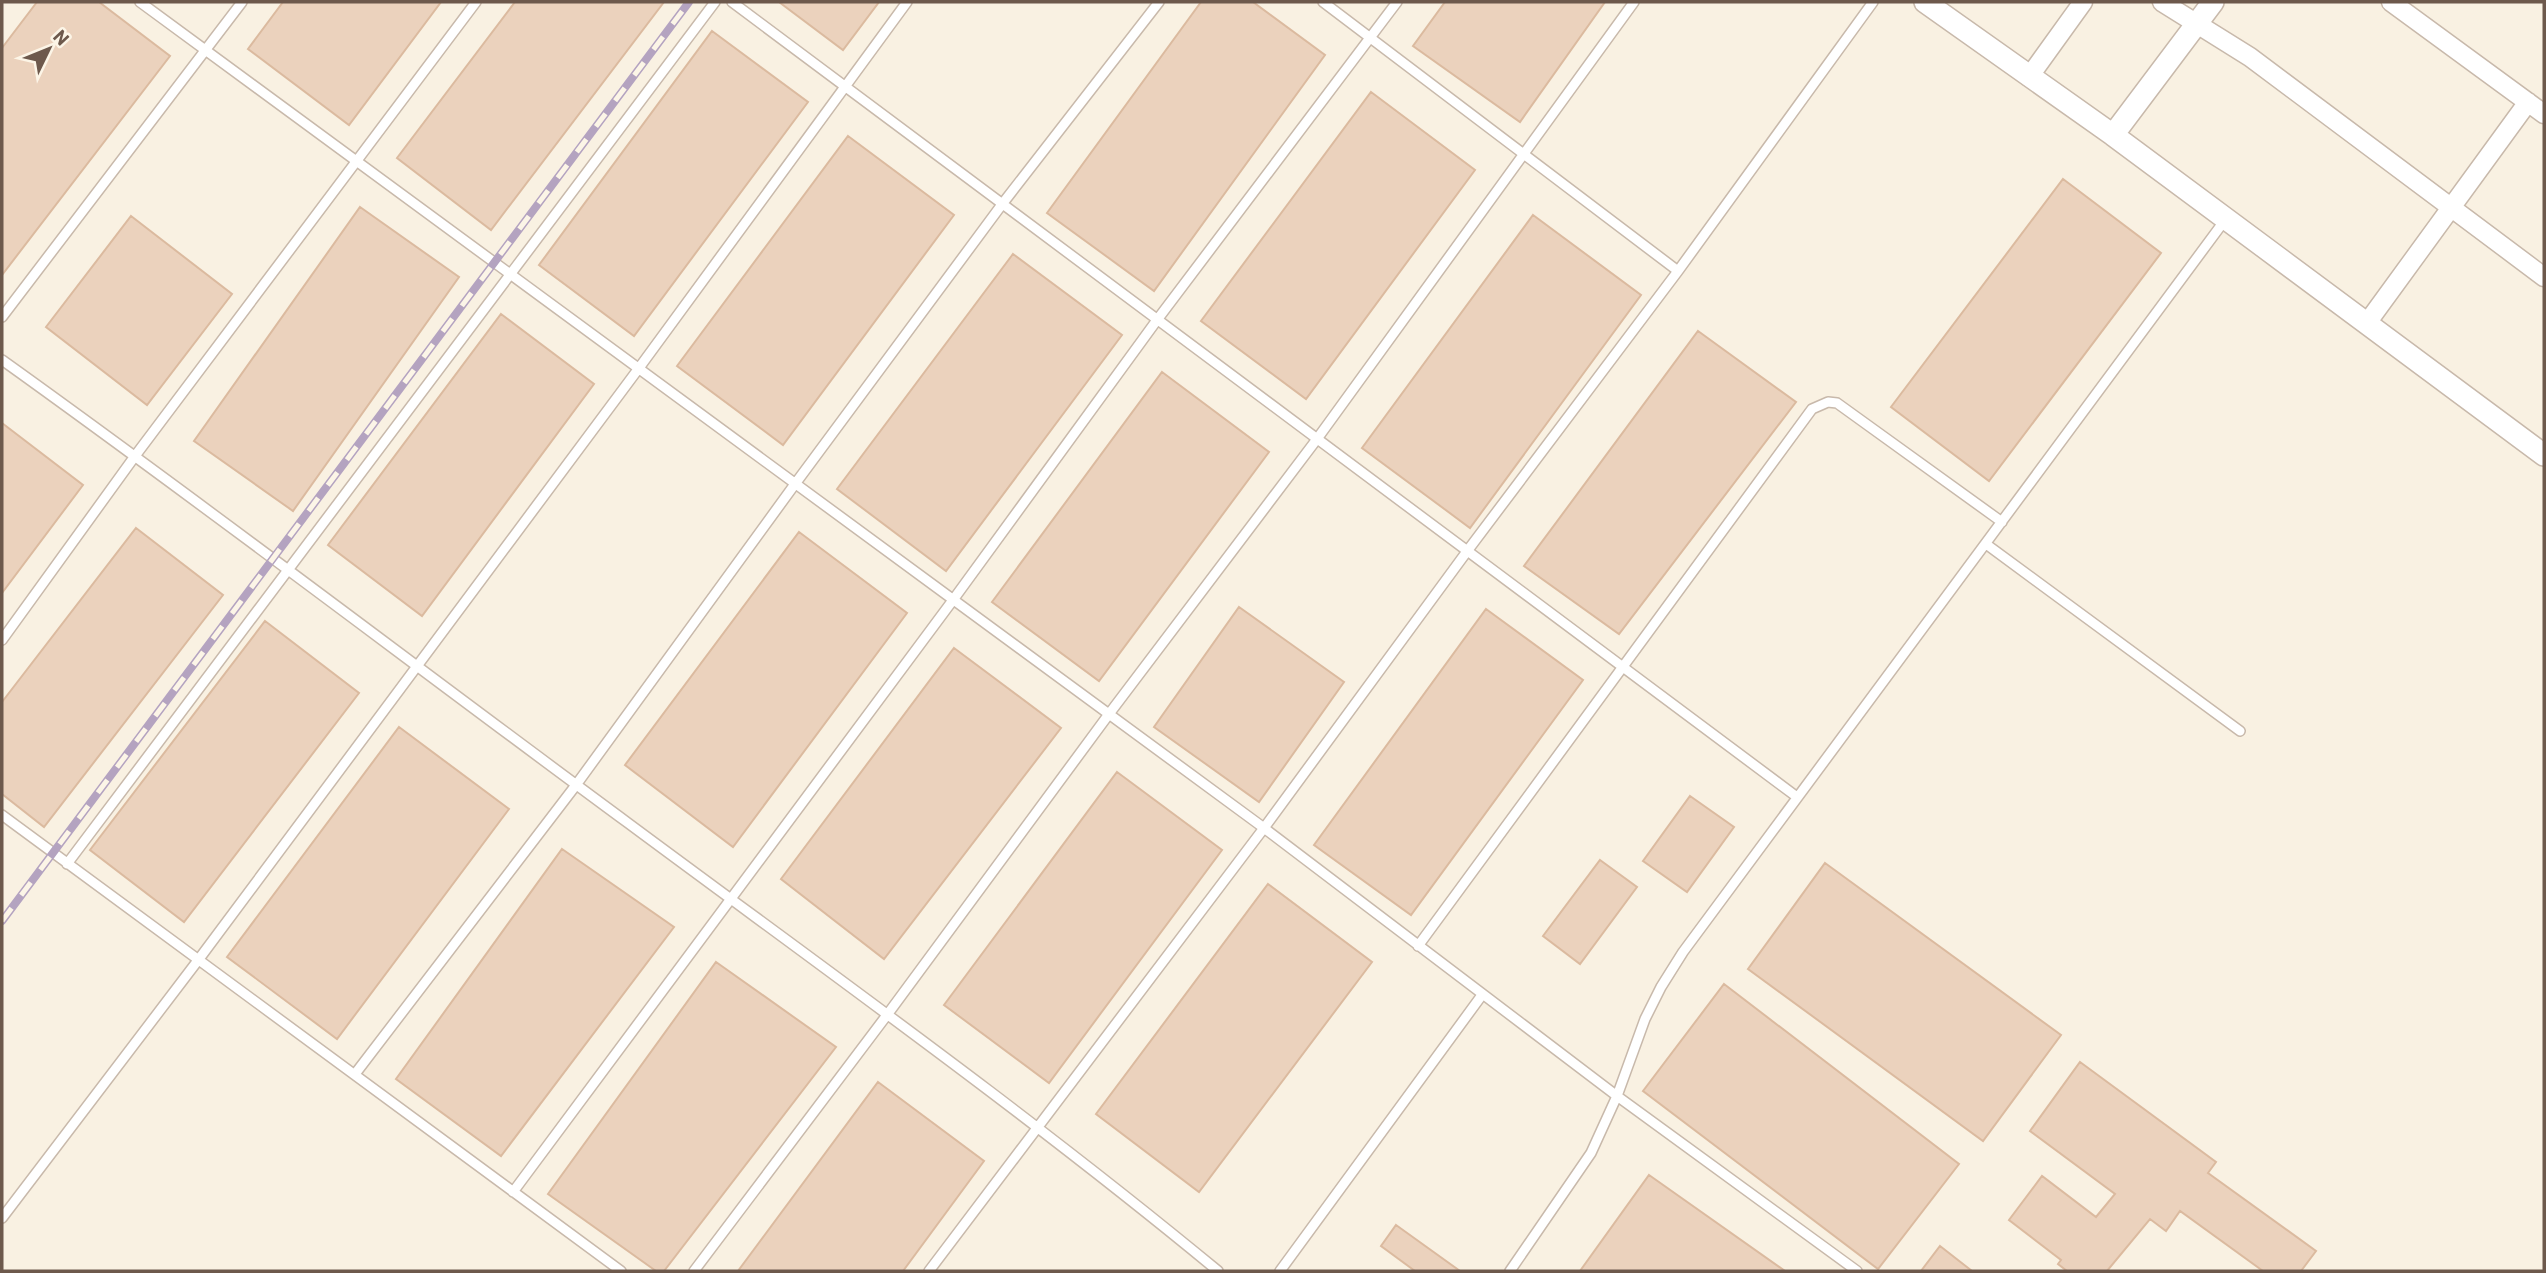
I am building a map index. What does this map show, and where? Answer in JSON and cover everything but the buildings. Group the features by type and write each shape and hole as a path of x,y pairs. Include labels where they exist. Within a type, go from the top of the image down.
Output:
{"street":[{"path":"1924,2 2113,135 2544,455"},
{"path":"2029,77 2083,2"},
{"path":"2162,2 2250,57 2544,277"},
{"path":"2113,135 2213,2"},
{"path":"2403,5 2544,114"},
{"path":"2367,323 2528,102"}],"lane":[{"path":"140,2 1264,828 1617,1096 1857,1271"},
{"path":"2,317 242,2"},
{"path":"2,640 135,456 476,2"},
{"path":"67,864 715,2"},
{"path":"732,2 1797,797"},
{"path":"2,1218 418,665 907,2"},
{"path":"355,1074 576,785 1003,203 1159,2"},
{"path":"1323,2 1678,271"},
{"path":"513,1192 953,600 1157,320 1397,2"},
{"path":"694,1271 1317,439 1634,2"},
{"path":"929,1271 1264,828 1468,550 1678,271 1873,2"},
{"path":"1510,1271 1591,1153 1617,1096 1645,1019 1661,987 1709,914 2226,219"},
{"path":"2,360 418,665 887,1015 1037,1128 1217,1271"},
{"path":"1418,946 1805,417 1818,404 1837,404 2002,522"},
{"path":"1986,544 2240,731"},
{"path":"2,815 621,1271"},
{"path":"1280,1271 1482,995"}],"railway":[{"path":"2,921 689,2"}]}
